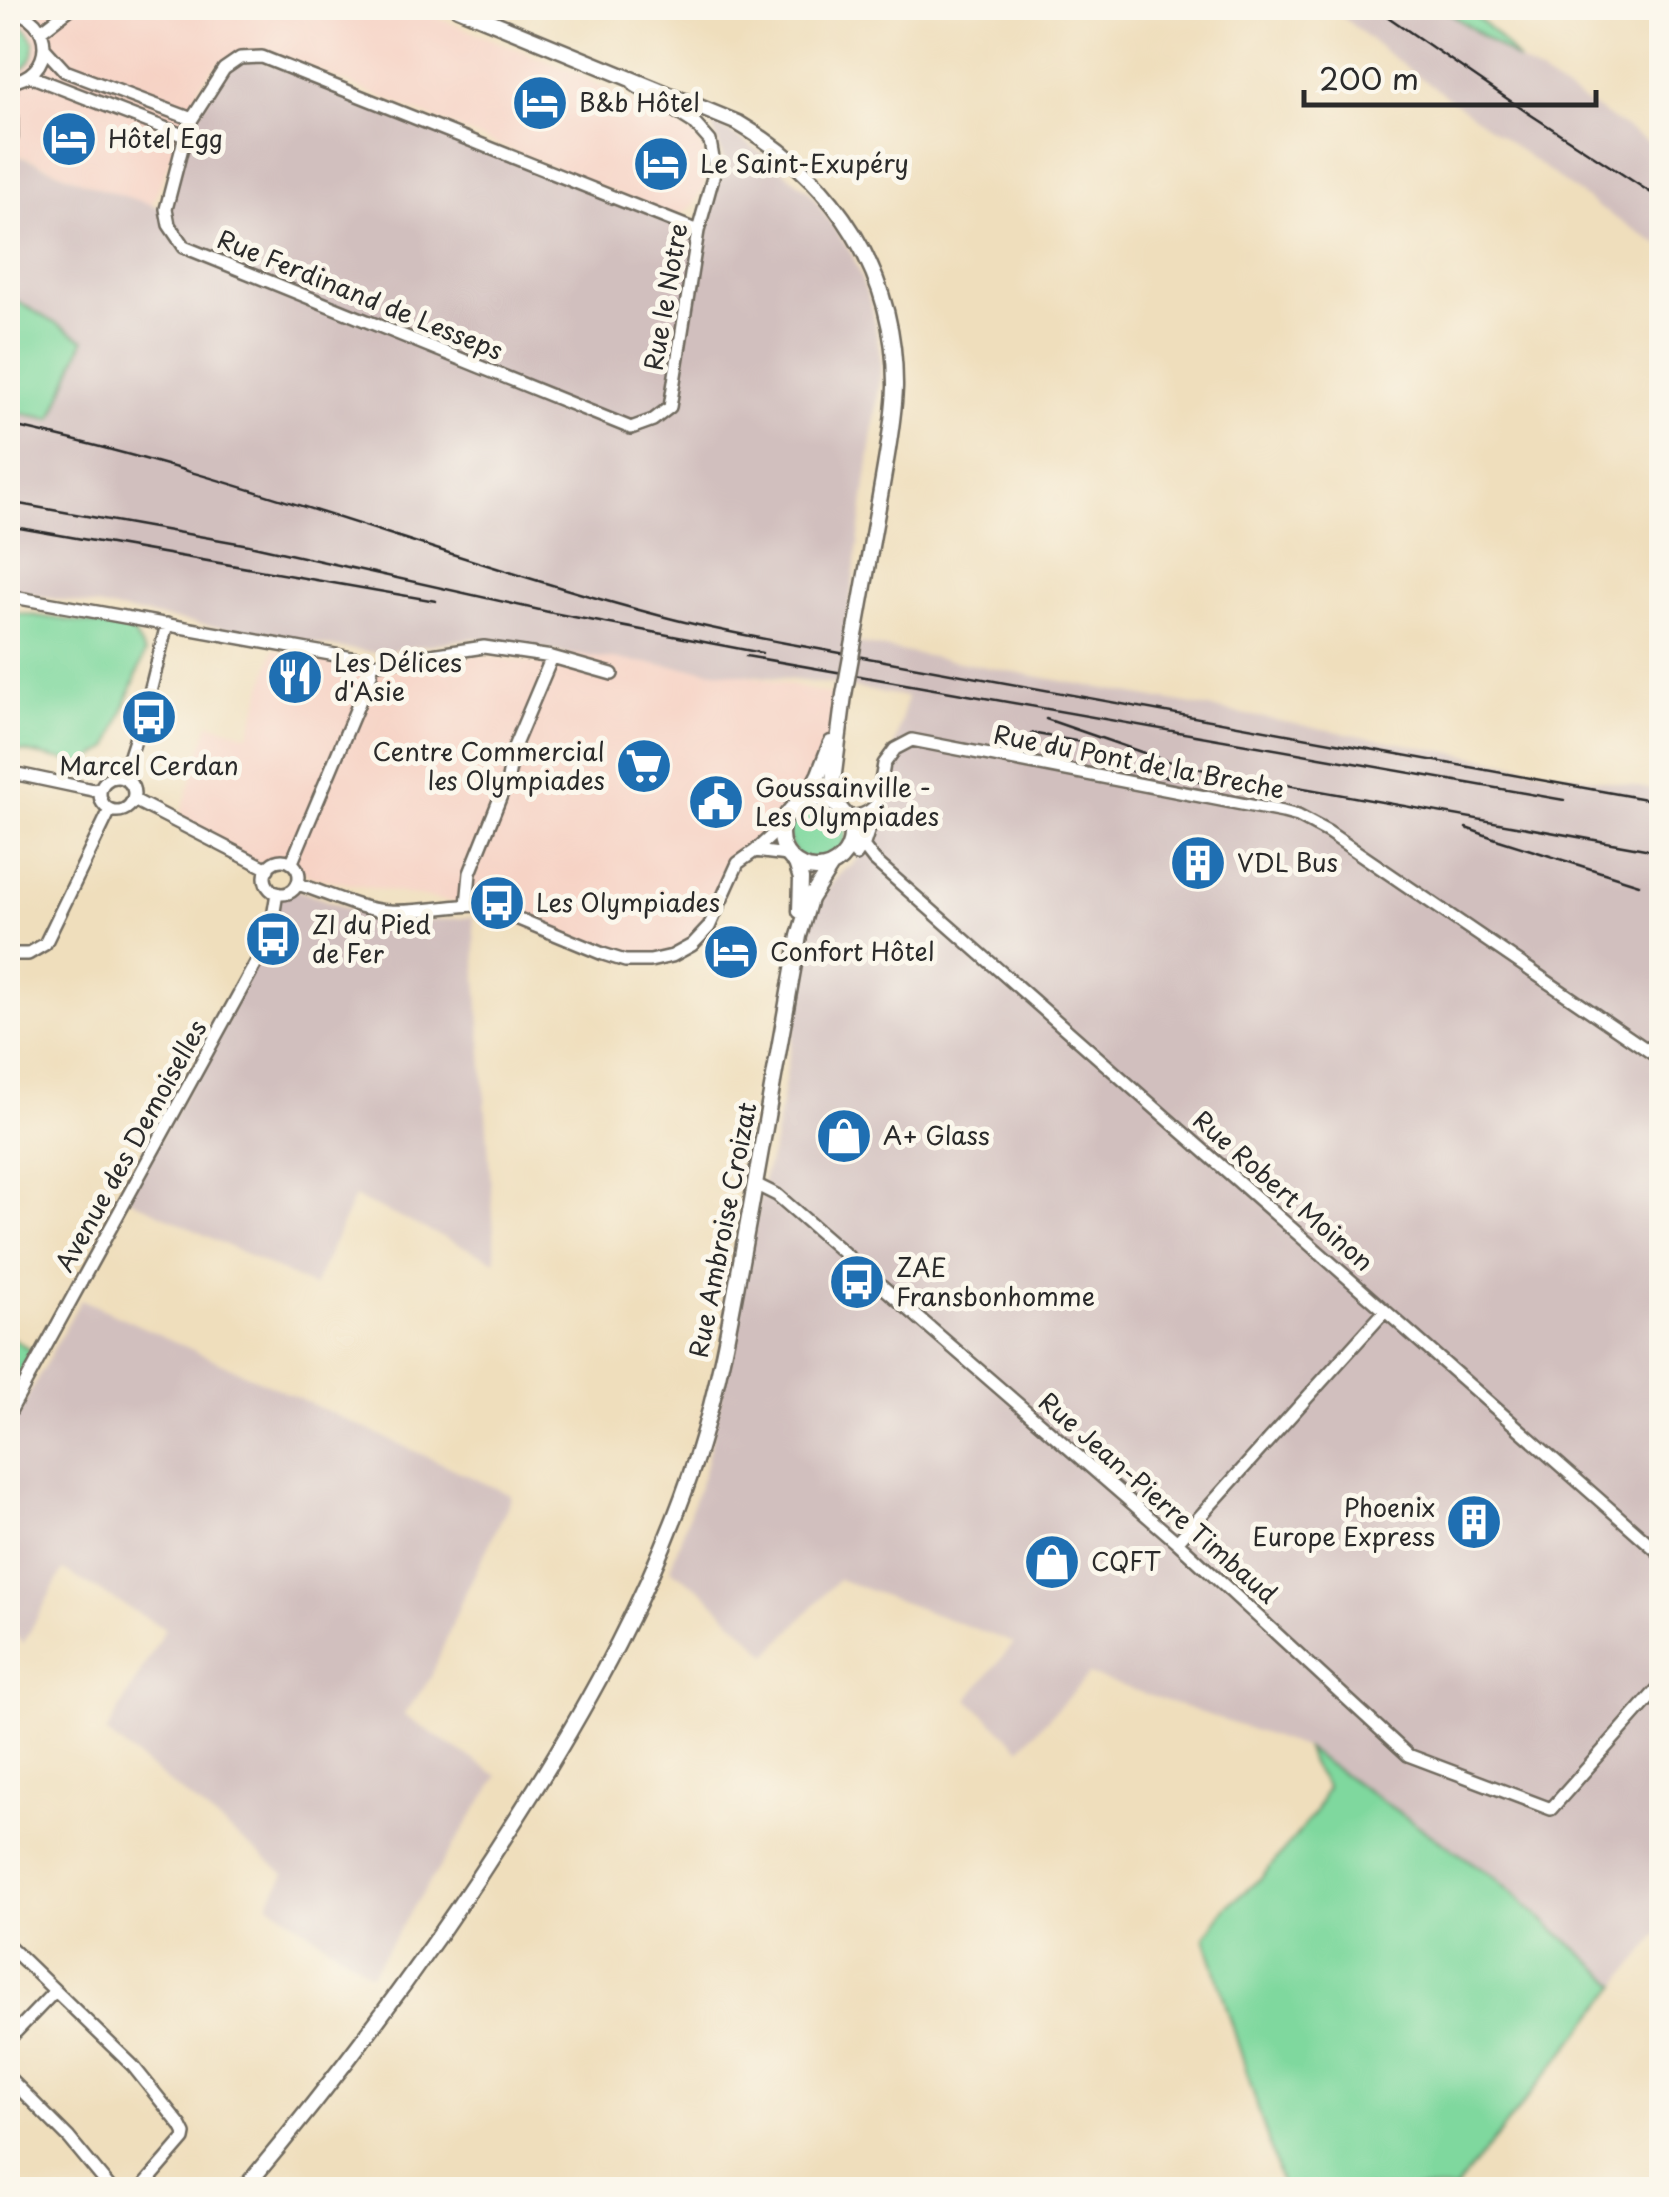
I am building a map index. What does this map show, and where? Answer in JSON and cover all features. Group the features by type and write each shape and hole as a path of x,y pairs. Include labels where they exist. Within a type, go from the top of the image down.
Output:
{"main road":[{"path":"458,8 738,124 809,175 854,234 872,270 890,329 895,391 833,780 850,840 849,855 810,899 799,936"},
{"path":"804,801 825,760 841,713"},
{"path":"799,936 801,887 781,838 782,826 790,810 804,801 821,800 844,817"},
{"path":"792,859 816,869 849,855"},
{"name":"Rue Ambroise Croizat","path":"243,2190 379,2020 439,1936 594,1690 645,1590 697,1454 716,1388 799,936"}],"street":[{"path":"41,31 71,8"},
{"path":"8,11 34,21 41,31 44,48 42,59 30,76 9,83 12,137 8,150"},
{"path":"44,48 66,71 192,119"},
{"name":"Rue Ferdinand de Lesseps","path":"670,407 654,420 631,428 614,423 184,247 168,225 166,209 192,119 224,69 240,58 262,57 698,231"},
{"name":"Rue le Notre","path":"608,69 694,123 710,141 716,170 698,231 670,407"},
{"path":"30,76 185,136"},
{"path":"108,106 114,90"},
{"path":"8,596 372,664 484,647 552,657 612,674"},
{"path":"123,778 167,624"},
{"path":"467,904 470,873 508,778 514,746 552,657"},
{"path":"292,862 372,664"},
{"name":"Rue du Pont de la Breche","path":"849,855 877,804 884,764 912,740 1298,816 1662,1060"},
{"path":"8,772 100,790"},
{"path":"123,778 134,789 134,800 126,809 115,812 101,801 100,790 107,780 123,778"},
{"path":"134,800 268,869"},
{"path":"849,855 844,817 866,814 877,804"},
{"path":"8,954 28,954 46,944 110,810"},
{"path":"298,884 385,911 485,906 614,958 650,961 672,956 692,945 708,927 738,863 782,826"},
{"path":"756,851 792,859"},
{"name":"Rue Robert Moinon","path":"849,855 874,860 1662,1555"},
{"path":"282,860 292,862 298,884 290,893 276,893 266,880 268,869 282,860"},
{"name":"Avenue des Demoiselles","path":"8,1414 263,950 276,893"},
{"name":"Rue Jean-Pierre Timbaud","path":"755,1184 777,1195 1177,1542 1408,1755 1551,1809 1662,1684"},
{"path":"1177,1542 1385,1311"},
{"path":"8,1945 133,2066 181,2126 185,2134 179,2146 140,2190"},
{"path":"8,2040 55,1990"},
{"path":"8,2076 69,2138 112,2190"}],"shaded area":[{"path":"8,8 412,8 573,71 696,136 705,158 703,189 694,204 673,217 264,49 246,51 217,65 200,85 152,205 101,189 8,150"},
{"path":"1331,8 1442,8 1661,150 1661,246 1599,208"},
{"path":"253,57 698,230 726,166 710,120 763,154 810,192 853,256 872,307 882,366 845,641 1661,791 1662,1929 1618,1985 1495,1878 1306,1748 1089,1675 1020,1748 968,1699 1014,1643 838,1579 768,1655 701,1590 670,1569 704,1472 716,1419 762,1183 774,1144 816,901 870,843 907,697 837,685 568,654 474,638 378,653 8,591 8,411 52,418 84,341 8,296 8,168 15,154 101,189 166,209 185,137 224,69"},
{"path":"274,649 380,671 477,655 562,667 568,654 738,673 844,698 825,761 805,801 738,863 709,927 672,956 625,961 467,905 310,877 287,860 276,861 268,869 178,823 209,723 249,735"},
{"path":"295,889 391,924 473,917 496,1261 354,1197 314,1287 127,1198 226,1020 281,894"},
{"path":"81,1299 511,1495 431,1677 404,1715 498,1776 371,1974 268,1903 285,1874 106,1733 165,1629 63,1570 23,1644 8,1628 8,1432"}],"green space":[{"path":"1442,8 1466,8 1519,61"},
{"path":"8,20 27,31 34,47 28,64 8,74"},
{"path":"8,296 84,340 52,419 8,411"},
{"path":"8,612 131,629 145,653 109,748 82,764 8,748"},
{"path":"817,804 838,812 846,833 838,854 817,862 796,854 788,833 796,812"},
{"path":"8,1335 32,1351 8,1394"},
{"path":"1306,1749 1495,1878 1618,1985 1455,2189 1283,2189 1205,1937 1226,1907 1261,1878 1314,1814 1327,1787"}],"railway":[{"path":"1375,8 1662,200"},
{"path":"8,425 174,467 582,594 696,625 1662,802"},
{"path":"8,502 249,545 553,613 762,653"},
{"path":"8,526 436,601"},
{"path":"746,656 1564,800"},
{"path":"1046,719 1167,761 1209,771 1662,852"},
{"path":"1031,733 1081,742"},
{"path":"1131,771 1200,782"},
{"path":"1466,828 1639,884"}],"place":[{"name":"B&b Hôtel","path":"540,103"},
{"name":"Hôtel Egg","path":"69,139"},
{"name":"Le Saint-Exupéry","path":"661,164"},
{"name":"Les Délices d'Asie","path":"295,677"},
{"name":"Marcel Cerdan","path":"149,717"},
{"name":"Centre Commercial les Olympiades","path":"644,766"},
{"name":"Goussainville - Les Olympiades","path":"716,802"},
{"name":"VDL Bus","path":"1198,863"},
{"name":"Les Olympiades","path":"497,903"},
{"name":"ZI du Pied de Fer","path":"273,939"},
{"name":"Confort Hôtel","path":"731,952"},
{"name":"A+ Glass","path":"844,1136"},
{"name":"ZAE Fransbonhomme","path":"857,1282"},
{"name":"Phoenix Europe Express","path":"1474,1522"},
{"name":"CQFT","path":"1052,1562"}]}
